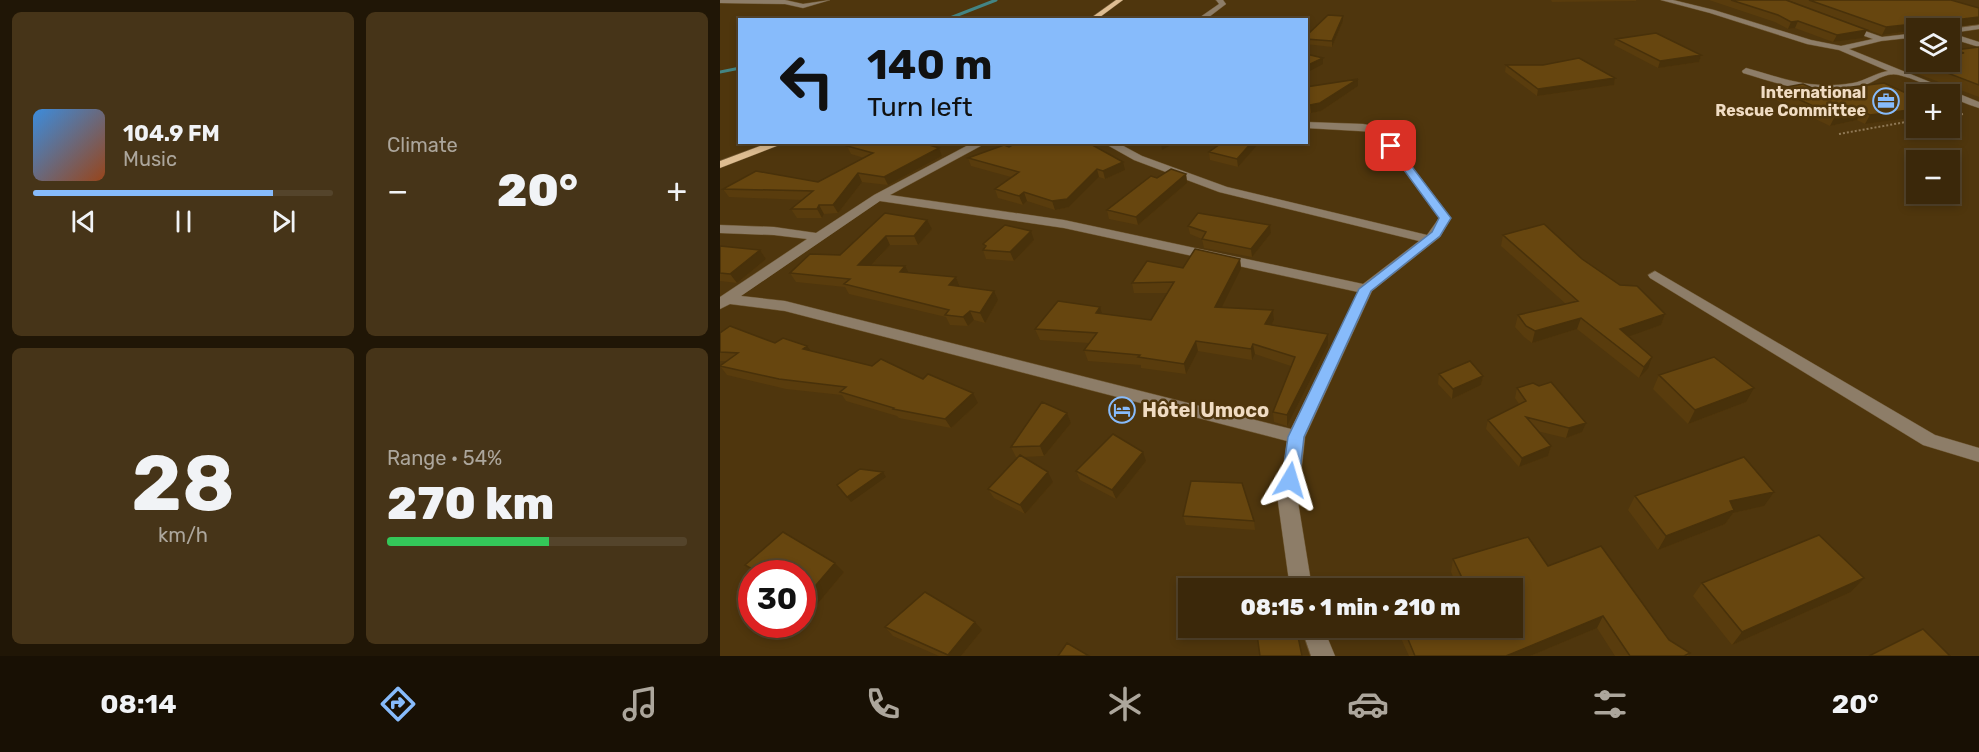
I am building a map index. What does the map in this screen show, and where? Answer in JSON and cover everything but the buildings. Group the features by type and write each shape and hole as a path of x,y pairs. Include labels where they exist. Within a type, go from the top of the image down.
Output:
{"main road":[{"path":"1094,18 1120,0"},
{"path":"720,165 777,144"}],"street":[{"path":"720,1 785,2 803,6 827,0"},
{"path":"1202,18 1223,4 1219,0"},
{"path":"1664,0 1712,11 1810,42 1841,48 1979,105"},
{"path":"1838,23 1881,39"},
{"path":"1960,30 1979,27"},
{"path":"1841,48 1906,36"},
{"path":"1960,38 1979,45"},
{"path":"1746,71 1797,87 1823,89 1858,85 1877,75 1896,72"},
{"path":"1299,578 1288,502 1296,437 1366,289 1436,234 1445,218 1379,130 1363,127 1308,125"},
{"path":"723,302 878,197 979,144"},
{"path":"1111,144 1138,158 1223,190 1428,239"},
{"path":"878,197 1064,224 1366,289"},
{"path":"720,229 774,231 818,237"},
{"path":"1655,275 1929,440 1979,455"},
{"path":"723,302 785,306 1296,437"},
{"path":"1316,638 1323,656"}],"path":[{"path":"1839,135 1906,122"}],"waterway":[{"path":"950,18 996,0"},
{"path":"720,72 738,68"}],"place":[{"name":"International Rescue Committee","path":"1886,101"},
{"name":"Hôtel Umoco","path":"1122,410"}],"route":[{"path":"1290,480 1296,437 1366,289 1436,234 1445,218 1391,146"}]}
